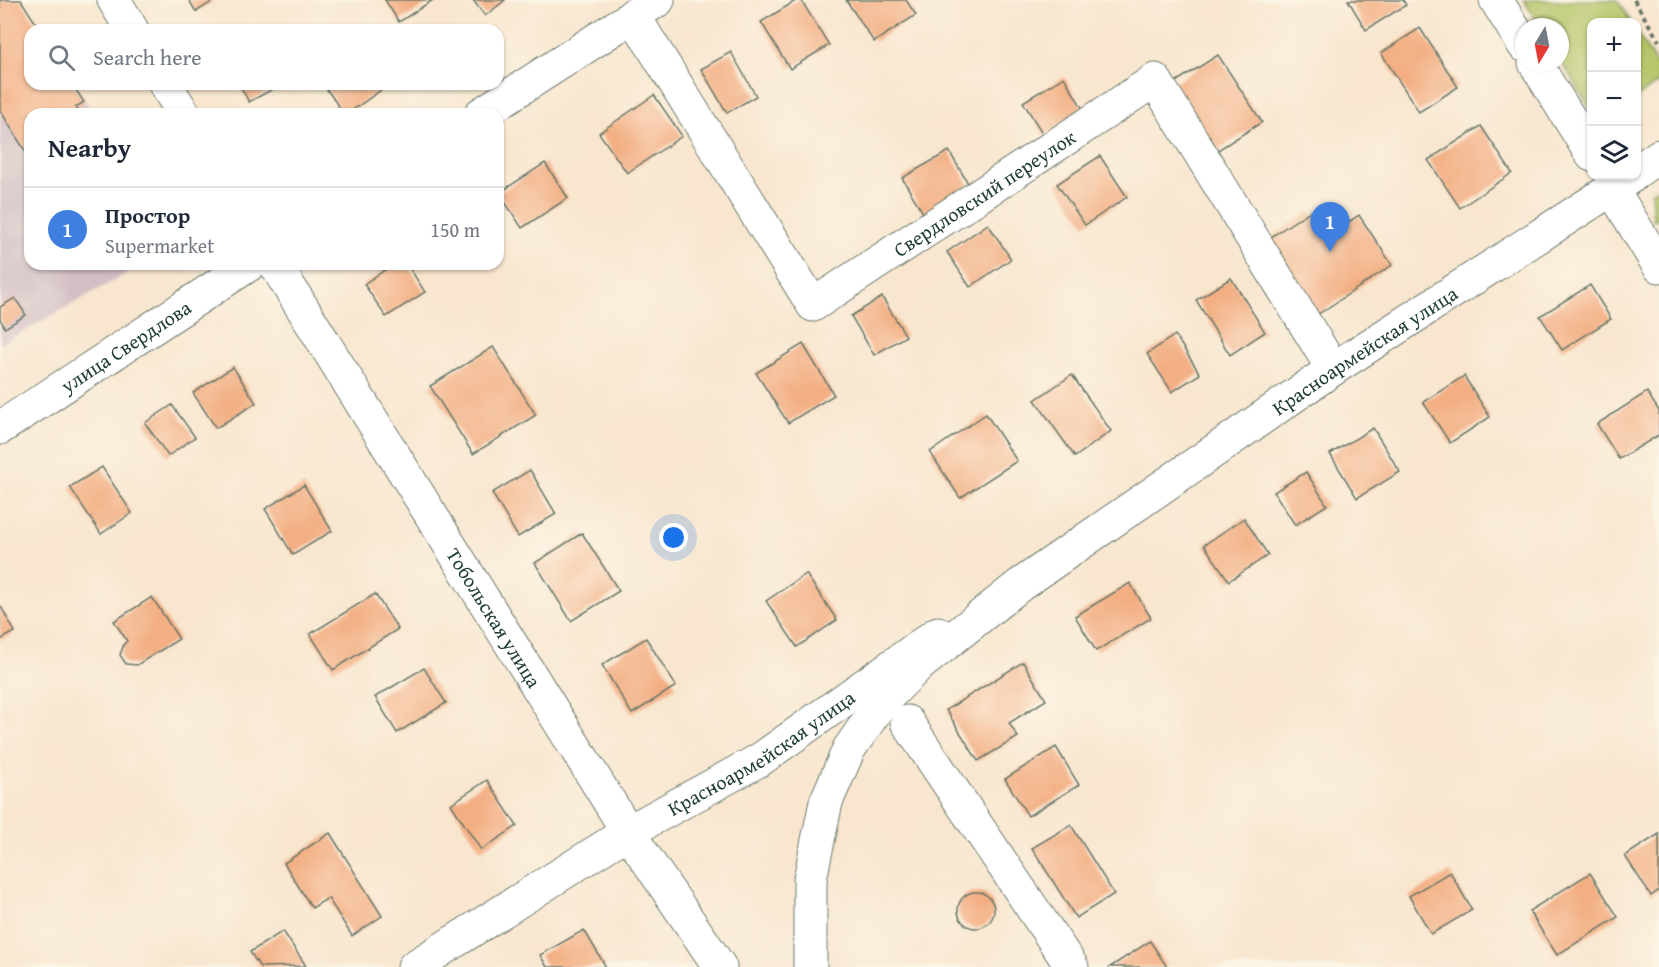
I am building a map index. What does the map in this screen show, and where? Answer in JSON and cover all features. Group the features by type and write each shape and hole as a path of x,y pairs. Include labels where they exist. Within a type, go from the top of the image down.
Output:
{"street":[{"path":"114,0 128,24"},
{"path":"1496,0 1515,31"},
{"path":"490,108 645,8"},
{"name":"Свердловский переулок","path":"645,8 813,305 1155,80 1333,369"},
{"path":"1541,72 1587,147"},
{"path":"169,90 180,108"},
{"name":"Красноармейская улица","path":"1641,166 1659,156"},
{"name":"Красноармейская улица","path":"810,967 810,879 826,802 849,749 881,703 917,667 1020,585 1333,369 1618,180"},
{"path":"1622,180 1659,266"},
{"name":"улица Свердлова","path":"0,428 241,270"},
{"name":"Тобольская улица","path":"279,270 628,832 720,967"},
{"name":"Красноармейская улица","path":"414,967 628,832 761,759 1062,544 1100,530"},
{"path":"907,722 1072,967"}],"path":[{"path":"1634,0 1659,41"}],"shaded area":[{"path":"0,0 24,24 24,90 78,90 90,108 24,108 24,270 132,270 0,345"}],"green space":[{"path":"1524,0 1617,0 1628,18 1587,18 1587,103 1568,72 1569,18 1535,18"},
{"path":"1641,39 1659,69 1659,82 1641,94"},
{"path":"1659,187 1659,217 1653,221 1651,192"}],"building":[{"path":"0,0 21,0 36,24 24,24 24,90 76,90 84,102 77,108 24,108 24,149 0,110"},
{"path":"189,0 215,0 196,12"},
{"path":"385,0 433,0 399,22"},
{"path":"473,0 505,0 485,16"},
{"path":"797,0 801,0 829,45 790,69 761,22"},
{"path":"846,0 906,0 916,15 874,42"},
{"path":"1348,0 1403,0 1406,5 1366,30"},
{"path":"1420,28 1458,87 1419,112 1381,53"},
{"path":"731,52 756,96 727,113 701,69"},
{"path":"1218,55 1262,122 1218,150 1174,83"},
{"path":"1064,77 1084,111 1044,136 1023,102"},
{"path":"242,90 271,90 249,102"},
{"path":"327,90 381,90 356,108 340,108"},
{"path":"654,95 682,136 627,173 599,133"},
{"path":"1481,126 1512,173 1460,208 1428,160"},
{"path":"949,151 969,185 923,213 902,178"},
{"path":"1100,156 1127,197 1085,225 1057,184"},
{"path":"545,163 568,198 522,228 504,201 504,190"},
{"path":"1310,211 1327,236 1359,215 1392,265 1317,315 1268,239"},
{"path":"988,224 1011,259 970,287 947,252"},
{"path":"385,270 411,270 425,292 386,317 364,284"},
{"path":"1231,278 1265,332 1230,355 1196,300"},
{"path":"1590,285 1611,319 1562,350 1540,316"},
{"path":"882,297 906,336 874,355 851,316"},
{"path":"15,298 26,315 5,328 0,319 0,307"},
{"path":"1175,335 1200,374 1172,392 1147,354"},
{"path":"803,344 834,395 788,423 756,373"},
{"path":"493,347 536,415 473,454 430,386"},
{"path":"233,367 256,403 216,428 193,393"},
{"path":"1072,375 1111,431 1075,457 1035,400"},
{"path":"1464,376 1490,417 1450,443 1423,402"},
{"path":"1647,392 1659,411 1659,435 1619,459 1597,424"},
{"path":"172,405 195,437 168,456 145,423"},
{"path":"986,414 1017,461 960,498 930,452"},
{"path":"1373,428 1400,472 1357,498 1330,454"},
{"path":"102,467 132,513 101,534 70,487"},
{"path":"530,470 556,514 518,537 492,493"},
{"path":"1306,472 1327,505 1295,525 1274,492"},
{"path":"304,485 332,531 293,555 265,509"},
{"path":"1244,518 1268,555 1229,581 1204,545"},
{"path":"582,533 619,591 571,621 535,563"},
{"path":"806,574 837,620 797,647 766,601"},
{"path":"1130,583 1151,618 1096,651 1075,616"},
{"path":"375,594 398,629 333,670 310,634"},
{"path":"152,597 179,639 137,665 126,664 120,655 127,641 114,621"},
{"path":"0,605 15,632 0,640"},
{"path":"646,638 676,686 632,714 602,665"},
{"path":"1023,662 1046,700 1009,723 1018,737 978,761 946,710"},
{"path":"424,668 446,703 397,733 375,697"},
{"path":"1056,747 1079,785 1028,816 1005,779"},
{"path":"487,780 517,826 481,850 451,804"},
{"path":"1071,825 1114,894 1076,918 1032,848"},
{"path":"330,833 382,916 352,936 328,898 312,908 284,863"},
{"path":"1659,834 1659,890 1651,896 1625,856"},
{"path":"1450,872 1472,910 1431,934 1409,896"},
{"path":"1590,873 1618,917 1557,955 1529,911"},
{"path":"976,892 989,897 994,910 989,923 976,928 963,923 958,910 963,897"},
{"path":"584,930 606,967 547,967 540,955"},
{"path":"283,931 306,966 260,967 250,952"},
{"path":"1150,941 1167,967 1110,967"}],"place":[{"name":"Простор","path":"1330,252"}]}
